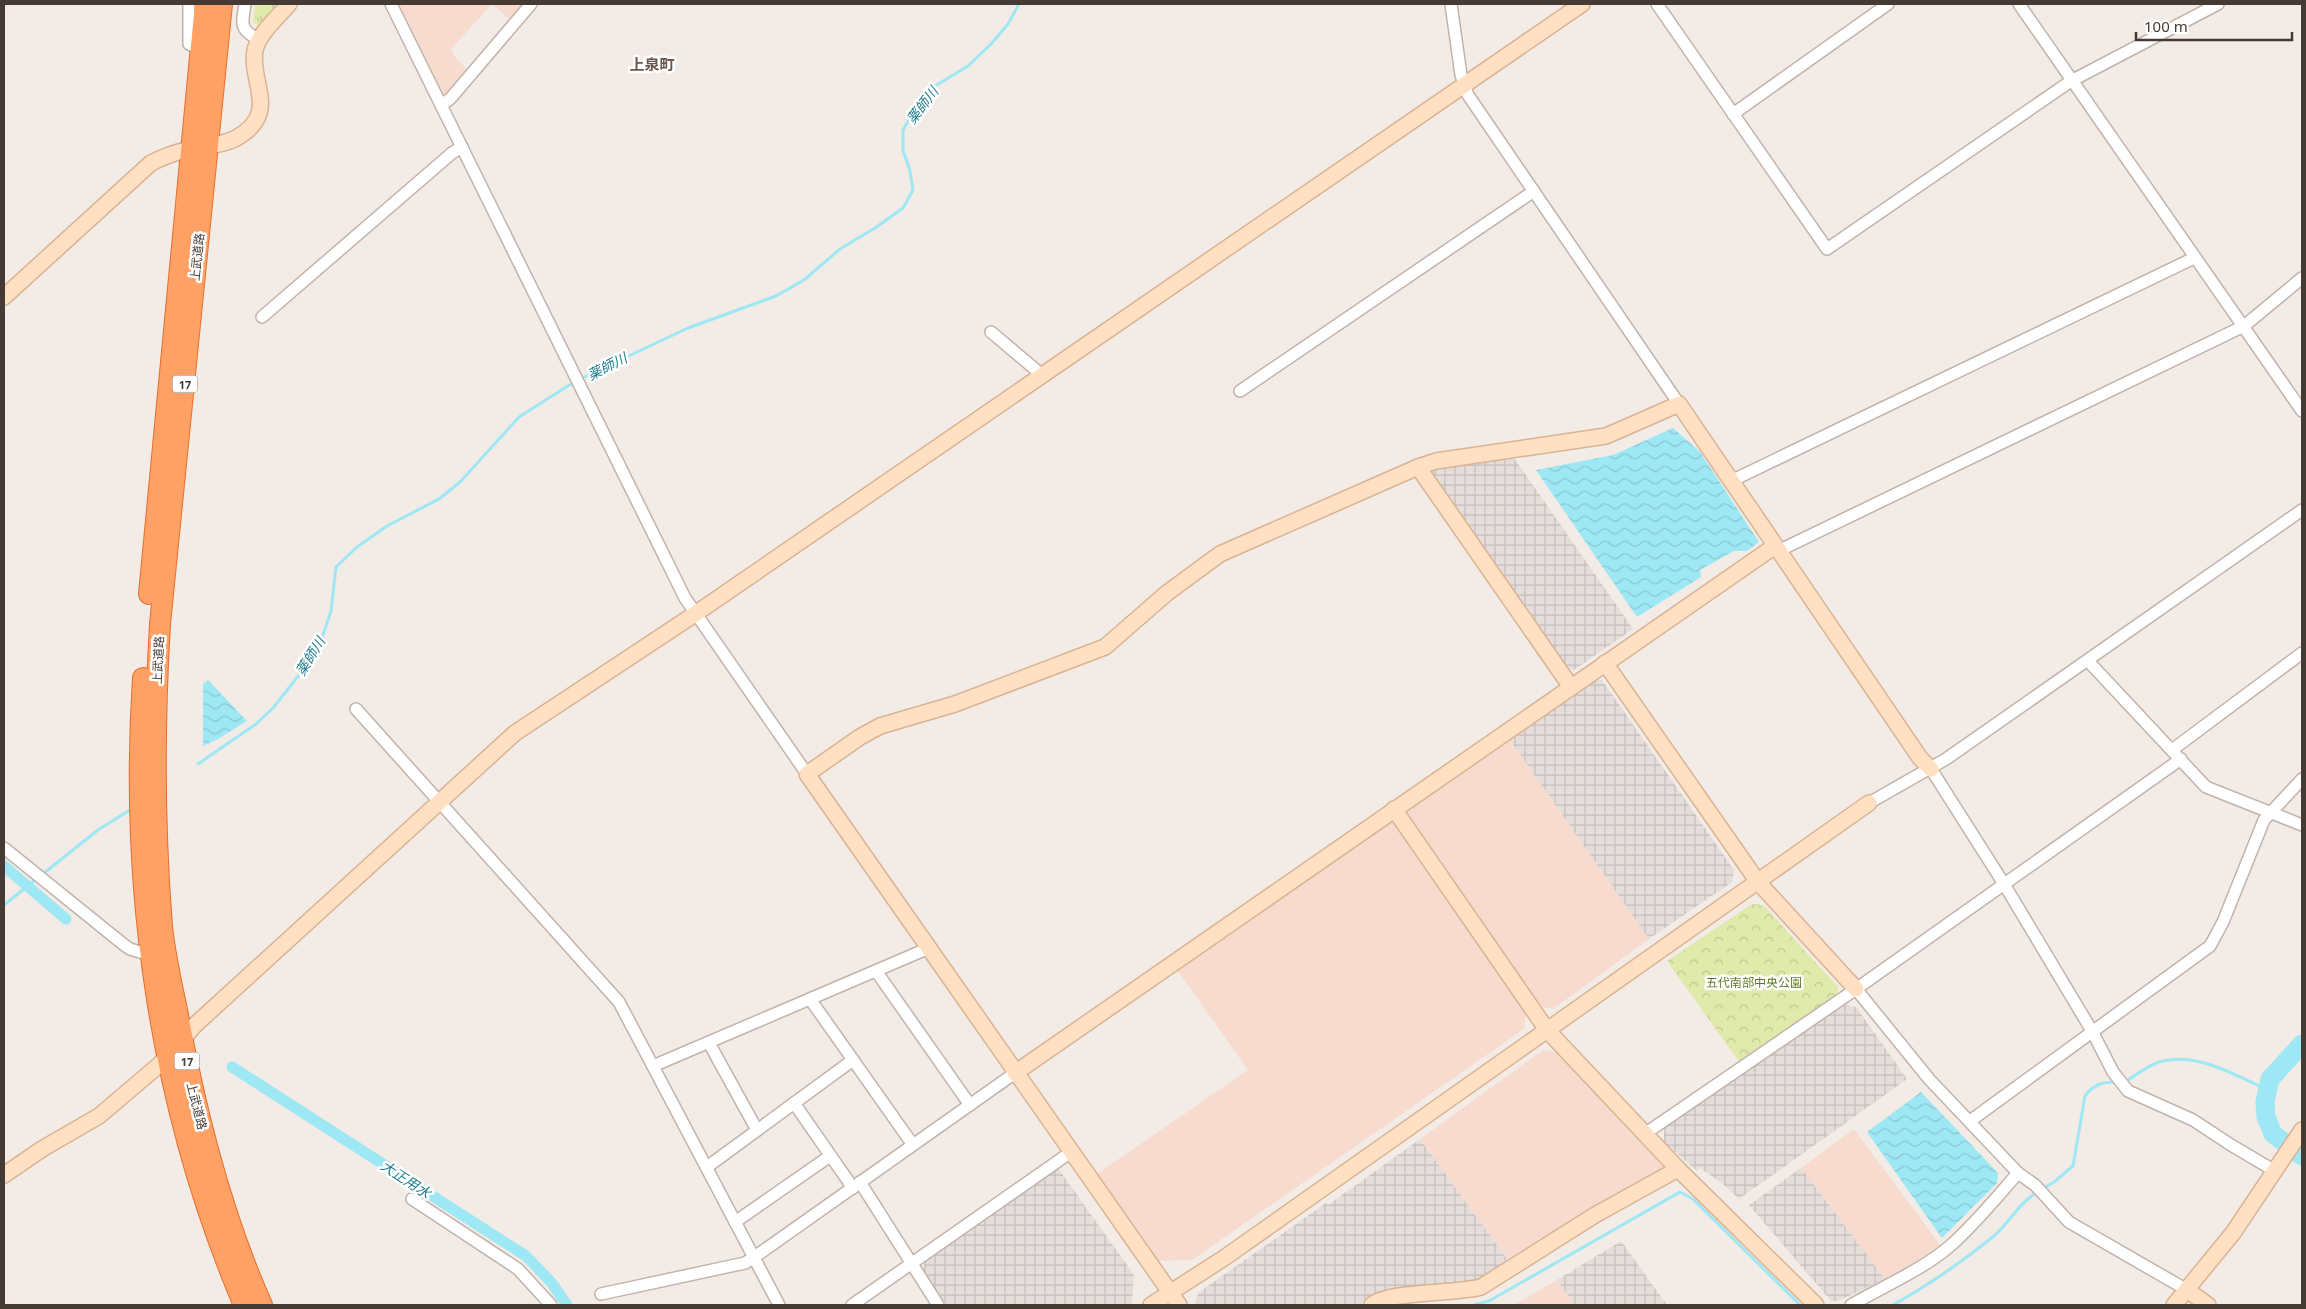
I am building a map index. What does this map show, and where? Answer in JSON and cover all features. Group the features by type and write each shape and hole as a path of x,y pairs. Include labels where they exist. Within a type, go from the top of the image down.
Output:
{"highway":[{"name":"上武道路","path":"198,147 200,50 205,4"},
{"name":"上武道路","path":"222,4 198,147 170,378 150,588 141,710 147,770 150,955 168,1055 184,1126 208,1210 244,1305"},
{"name":"上武道路","path":"147,812 162,928 192,1084 222,1195 239,1248 262,1305"}],"street":[{"path":"189,4 189,44 200,50"},
{"path":"245,4 242,25 244,30 259,40"},
{"path":"4,296 151,163 169,155 237,137 255,121 261,101 254,60 259,40 289,4"},
{"path":"391,4 442,104 635,500 696,614 1174,1299"},
{"path":"442,104 450,99 531,4"},
{"path":"1451,4 1464,86 1920,758 1931,769 2004,884 2092,1031 2115,1075 2125,1088 2158,1106 2193,1120 2275,1171"},
{"path":"4,1175 42,1149 99,1116 152,1072 182,1038 515,733 696,614 1582,4"},
{"path":"1657,4 1827,249 2071,81 2218,4"},
{"path":"1733,114 1888,4"},
{"path":"2018,4 2302,411"},
{"path":"2193,4 2197,16"},
{"path":"262,316 462,146"},
{"path":"1240,391 1534,191"},
{"path":"1731,481 2194,258"},
{"path":"602,1294 745,1263 1015,1072 1394,809 1605,663 1777,548 2244,326 2302,278"},
{"path":"991,332 1042,375"},
{"path":"806,774 860,737 880,726 955,704 1105,647 1167,593 1220,554 1418,467 1436,461 1606,436 1679,404"},
{"path":"1418,467 1571,687"},
{"path":"1151,1305 1174,1299 1232,1252 1869,803 1931,769 2302,510"},
{"path":"2172,750 2302,653"},
{"path":"2088,661 2206,787 2302,825"},
{"path":"1605,663 1758,882 1856,989 1929,1079 2018,1173 2035,1186 2069,1222 2187,1290 2208,1305"},
{"path":"356,709 619,1002 779,1305"},
{"path":"1646,1133 1856,989 2181,759"},
{"path":"1970,1122 2210,946 2223,922 2264,820 2302,779"},
{"path":"1394,809 1547,1030 1678,1169 1816,1305"},
{"path":"4,848 130,949 150,955"},
{"path":"653,1066 929,948"},
{"path":"876,971 970,1105"},
{"path":"810,999 914,1145"},
{"path":"708,1043 757,1130"},
{"path":"707,1166 853,1060"},
{"path":"794,1103 830,1156 857,1185 938,1305"},
{"path":"2174,1305 2233,1233 2302,1130"},
{"path":"852,1305 1071,1152"},
{"path":"736,1222 830,1156"},
{"path":"1372,1305 1394,1296 1464,1291 1481,1287 1595,1215 1678,1169"},
{"path":"1852,1305 1922,1265 1949,1247 1984,1213 2018,1173"},
{"path":"412,1199 518,1269 551,1305"}],"shaded area":[{"path":"398,4 492,4 451,49 455,57 469,72 444,99"},
{"path":"492,4 528,4 513,22"},
{"path":"1514,458 1633,629 1574,670 1566,668 1430,476 1433,469"},
{"path":"1594,679 1602,680 1734,870 1732,882 1649,939 1508,737"},
{"path":"1508,737 1649,939 1553,1009 1536,1006 1407,816 1408,807"},
{"path":"1386,821 1395,823 1526,1012 1524,1029 1192,1260 1157,1261 1097,1174 1248,1070 1176,968"},
{"path":"1840,1004 1856,1007 1907,1079 1739,1199 1723,1184 1700,1168 1697,1171 1664,1142 1664,1127"},
{"path":"1543,1050 1559,1053 1666,1164 1665,1170 1507,1259 1420,1139"},
{"path":"1854,1129 1940,1245 1909,1266 1885,1279 1801,1168"},
{"path":"1420,1139 1507,1259 1483,1277 1461,1283 1380,1292 1361,1305 1195,1305 1198,1293 1326,1203 1328,1205"},
{"path":"1058,1168 1134,1275 1132,1303 1128,1305 946,1305 923,1269 925,1261"},
{"path":"1801,1168 1885,1279 1838,1301 1831,1301 1749,1205"},
{"path":"1621,1241 1667,1305 1575,1305 1557,1280"},
{"path":"1557,1280 1575,1305 1514,1305"}],"green space":[{"path":"255,4 282,4 262,27 253,22"},
{"name":"五代南部中央公園","path":"1752,904 1763,905 1838,987 1837,996 1740,1063 1667,961"}],"water":[{"path":"1673,428 1700,452 1759,542 1747,551 1734,551 1700,570 1701,577 1637,617 1536,470 1613,455"},
{"path":"208,680 247,721 203,746 203,684"},
{"path":"1921,1092 1998,1173 1997,1183 1942,1238 1867,1132"}],"waterway":[{"name":"薬師川","path":"580,379 688,328 776,296 804,280 840,249 903,208 913,190 910,171 903,150 903,130 917,106 935,86 968,66 991,44 1008,24 1019,4"},
{"name":"薬師川","path":"198,764 256,724 273,708 303,670 322,638 331,611 336,567 357,547 387,526 439,499 460,482 519,417 574,382"},
{"name":"薬師川","path":"4,905 98,830 133,808"},
{"name":"大正用水","path":"4,866 66,919"},
{"path":"2302,1044 2270,1079 2265,1102 2266,1117 2273,1134 2302,1156"},
{"path":"2125,1082 2146,1068 2159,1062 2173,1059 2201,1062 2215,1066 2267,1090"},
{"name":"大正用水","path":"232,1067 526,1256 551,1282 567,1305"},
{"path":"2042,1189 2054,1182 2073,1166 2085,1096 2099,1085 2107,1082 2117,1082"},
{"path":"1474,1305 1489,1301 1680,1192 1693,1199 1800,1305"},
{"path":"1893,1305 1932,1281 1982,1246 2037,1192"}],"district":[{"name":"上泉町","path":"652,64"}]}
